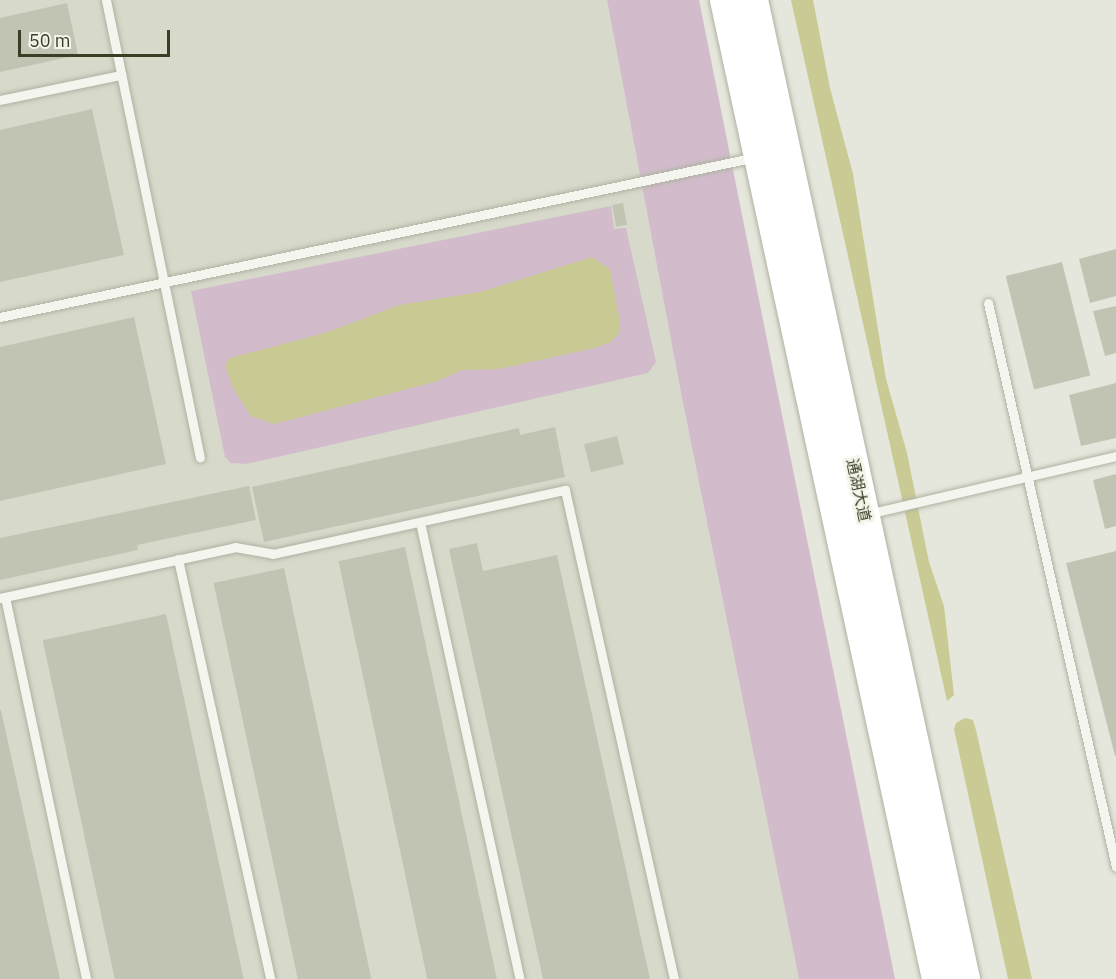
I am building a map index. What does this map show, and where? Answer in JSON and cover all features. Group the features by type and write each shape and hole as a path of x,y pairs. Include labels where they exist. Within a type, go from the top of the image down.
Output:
{"main road":[{"name":"通湖大道","path":"725,0 937,979"},
{"name":"通湖大道","path":"753,0 966,979"}],"lane":[{"path":"106,0 200,457"},
{"path":"0,100 121,75"},
{"path":"0,317 759,156"},
{"path":"988,303 1116,867"},
{"path":"864,514 1116,456"},
{"path":"87,979 3,597 236,547 273,554 565,490 674,979"},
{"path":"420,522 520,979"},
{"path":"178,559 270,979"}],"shaded area":[{"path":"0,0 607,0 681,393 799,979 0,979"},
{"path":"607,0 699,0 895,979 799,979 681,393"},
{"path":"791,0 813,0 830,88 853,174 886,379 907,453 929,562 944,606 954,695 947,701"},
{"path":"611,206 614,229 626,228 656,362 648,373 246,464 231,463 225,457 191,291"},
{"path":"592,257 610,269 620,322 619,333 611,342 594,348 499,369 462,370 438,381 274,424 251,416 233,388 225,365 230,358 328,332 399,305 480,292"},
{"path":"965,718 973,720 976,730 1032,979 1008,979 954,729 956,723"}],"building":[{"path":"67,3 78,55 0,72 0,18"},
{"path":"92,109 124,255 0,282 0,130"},
{"path":"623,203 627,225 616,227 612,205"},
{"path":"1116,249 1116,296 1090,303 1079,259"},
{"path":"1062,262 1090,376 1034,390 1006,276"},
{"path":"1116,306 1116,353 1105,356 1093,311"},
{"path":"134,317 166,464 0,501 0,347"},
{"path":"1116,383 1116,438 1081,446 1069,395"},
{"path":"555,427 565,477 264,542 252,487 519,428 520,435"},
{"path":"617,436 624,464 591,472 584,444"},
{"path":"1116,474 1116,526 1105,529 1093,480"},
{"path":"249,486 256,520 137,545 138,550 0,580 0,538"},
{"path":"477,543 483,571 557,555 650,979 543,979 449,549"},
{"path":"405,547 497,979 427,979 338,561"},
{"path":"1116,551 1116,756 1115,756 1066,563"},
{"path":"284,568 371,979 298,979 214,583"},
{"path":"166,614 244,979 115,979 43,640"},
{"path":"1,710 60,979 0,979"}]}
